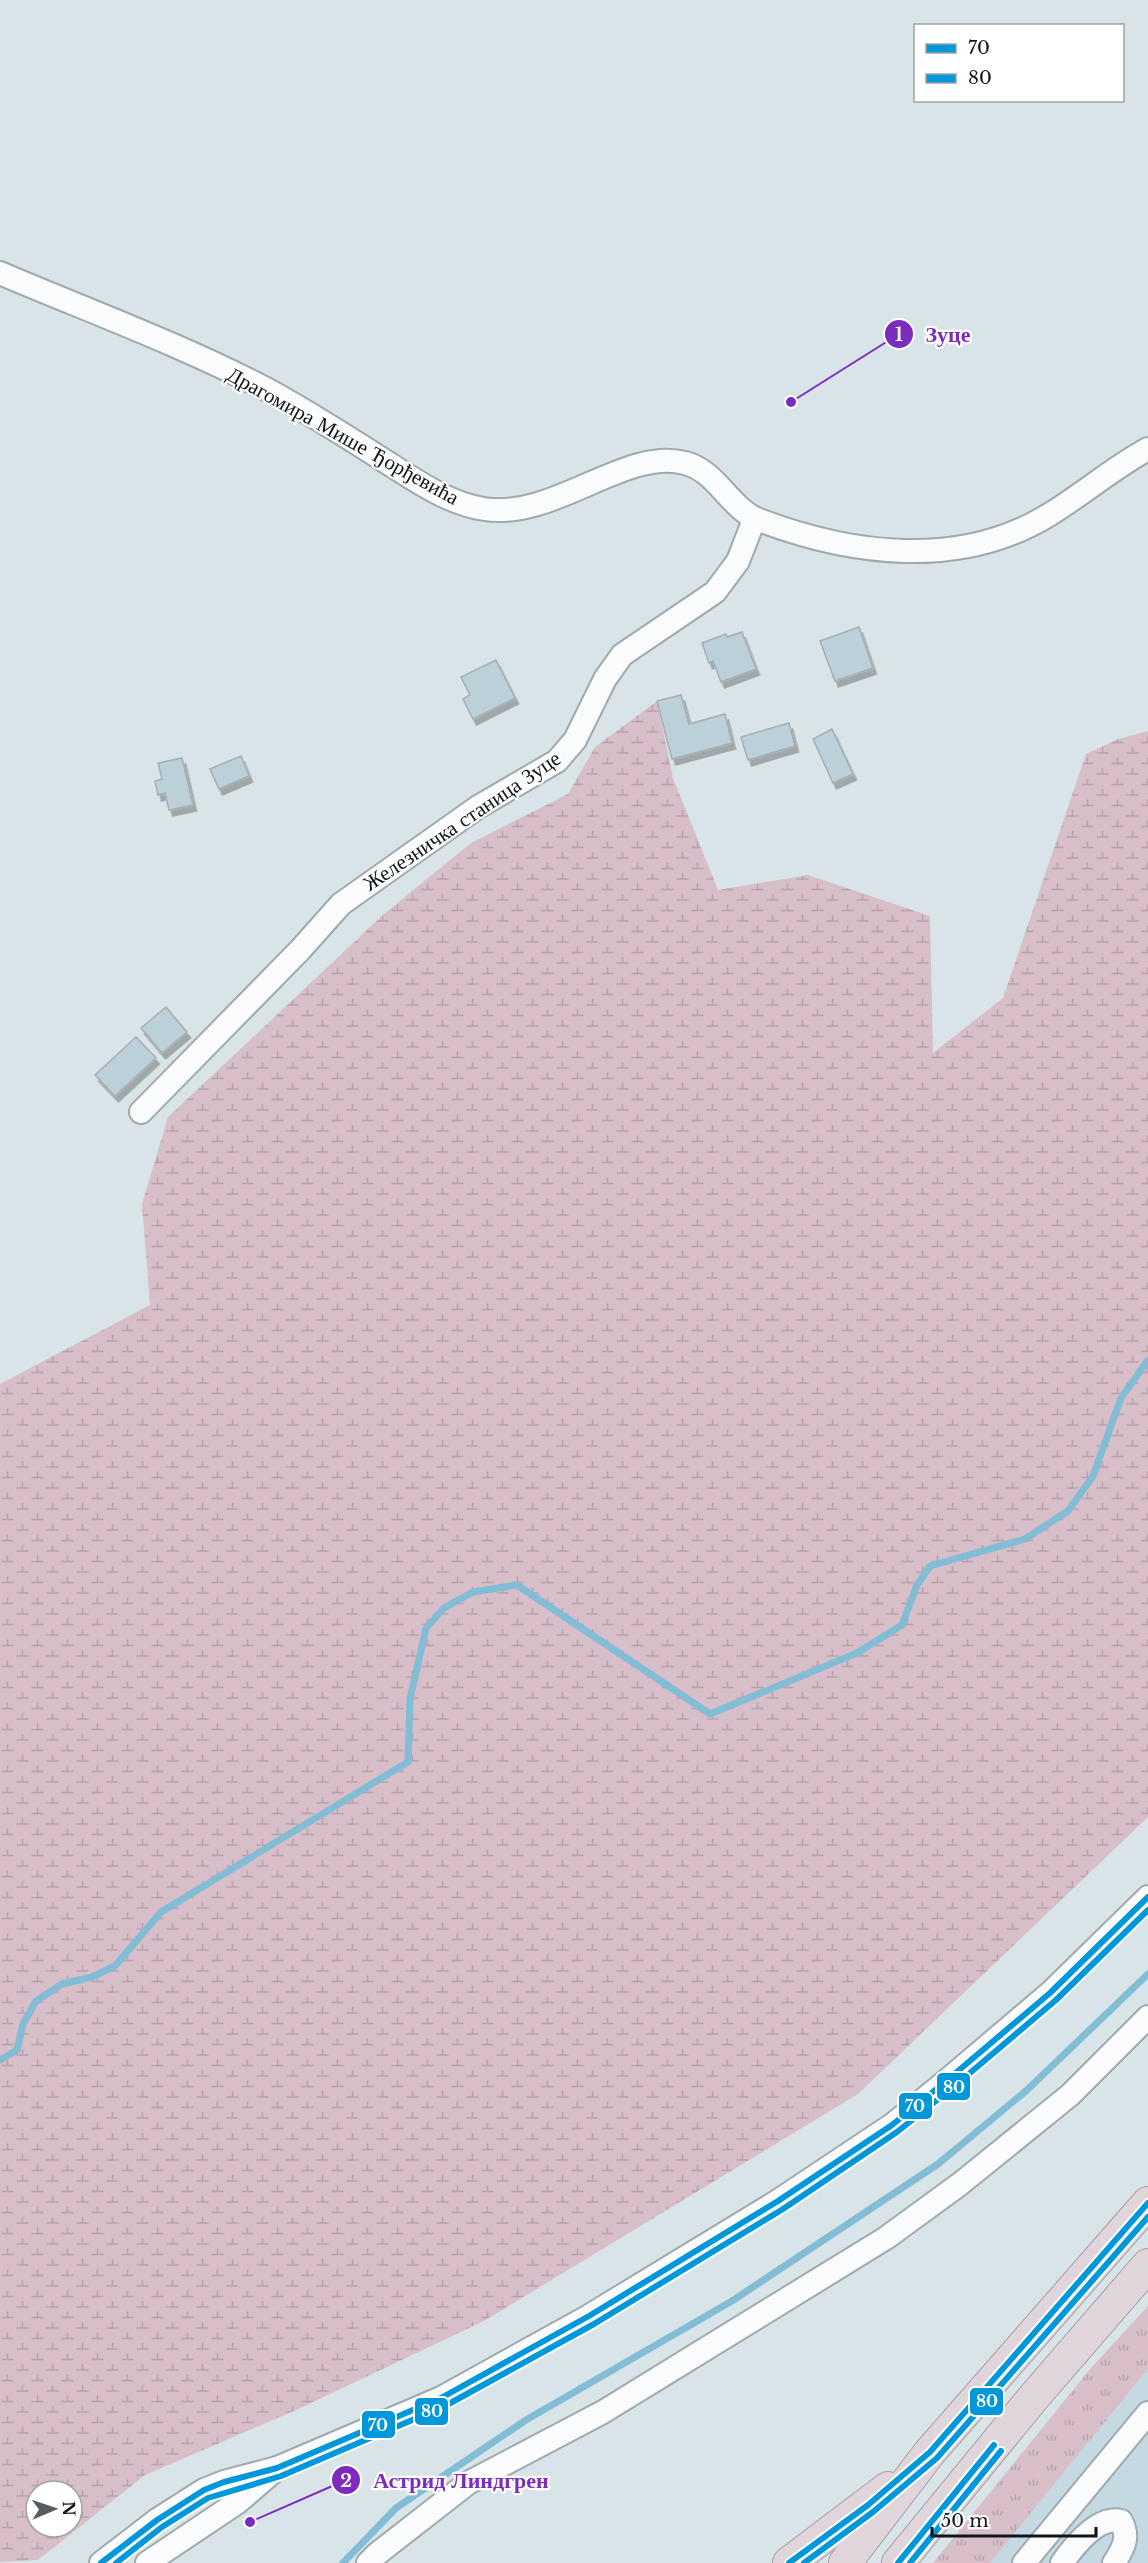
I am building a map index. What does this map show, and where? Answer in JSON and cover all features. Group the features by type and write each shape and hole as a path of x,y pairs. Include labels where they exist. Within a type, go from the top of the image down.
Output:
{"highway":[{"path":"845,2563 930,2452 1148,2203"},
{"path":"898,2563 1026,2407 1148,2265"},
{"path":"789,2563 868,2505 930,2452"}],"street":[{"name":"Драгомира Мише Ђорђевића","path":"0,273 246,379 297,407 422,484 459,502 481,509 524,509 543,504 630,468 672,461 697,468 752,517 783,528 882,551 931,551 973,546 1007,536 1046,517 1148,449"},
{"name":"Железничка станица Зуце","path":"141,1112 300,950 341,904 478,807 557,760 575,740 605,679 622,655 715,592 730,575 752,525 752,517"},
{"path":"100,2563 157,2520 204,2490 224,2481 277,2468 396,2419 484,2376 589,2316 778,2201 892,2125 945,2082 1050,1993 1148,1897"},
{"path":"368,2563 468,2482 603,2412 886,2238 960,2184 1070,2095 1148,2017"},
{"path":"1024,2563 1148,2413"},
{"path":"147,2563 238,2502 277,2468"},
{"path":"1062,2563 1094,2528 1113,2519 1121,2521 1125,2528 1126,2540 1114,2563"}],"shaded area":[{"path":"1147,2370 1148,2563 990,2563"}],"green space":[{"path":"657,701 673,778 718,890 808,875 930,916 933,1053 1003,998 1086,754 1118,739 1148,731 1148,1817 858,2094 484,2321 294,2411 145,2475 84,2523 84,2479 24,2479 24,2539 64,2539 38,2560 0,2562 0,1384 150,1305 142,1204 168,1117 384,914 471,843 568,794 595,747"},
{"path":"1148,2306 1148,2369 990,2563 933,2563 1090,2369"}],"building":[{"path":"859,627 873,668 835,681 820,641"},
{"path":"742,632 756,669 721,682 713,661 709,663 702,643 726,634 727,637"},
{"path":"496,660 515,698 473,719 463,699 470,695 461,677"},
{"path":"681,695 689,724 725,714 732,743 672,759 657,701"},
{"path":"789,723 795,746 748,760 741,737"},
{"path":"832,729 853,774 833,783 813,739"},
{"path":"241,756 249,776 219,789 210,769"},
{"path":"182,758 193,805 169,810 165,793 158,795 155,781 162,779 158,763"},
{"path":"166,1007 187,1032 162,1053 141,1028"},
{"path":"136,1037 156,1058 115,1096 95,1075"}],"waterway":[{"path":"0,2060 17,2050 23,2024 36,2001 62,1984 92,1977 115,1966 161,1912 408,1762 410,1699 426,1628 444,1608 473,1592 517,1585 710,1714 857,1653 902,1625 917,1585 930,1566 1025,1539 1068,1511 1093,1476 1121,1398 1148,1360"},
{"path":"343,2563 396,2508 526,2420 732,2301 938,2164 1027,2090 1148,1974"}],"transit line":[{"name":"70","path":"101,2563 157,2520 204,2490 224,2482 277,2468 441,2398 589,2316 778,2201 892,2125 945,2082 1050,1993 1148,1897"},
{"name":"80","path":"116,2563 162,2527 208,2498 281,2476 445,2406 594,2324 783,2209 897,2132 951,2089 1056,2000 1148,1910"},
{"name":"70","path":"789,2563 868,2505 930,2452 1148,2203"},
{"name":"80","path":"804,2563 873,2512 937,2458 1148,2217"},
{"name":"70","path":"898,2563 994,2445"},
{"name":"80","path":"910,2563 1001,2451"}],"place":[{"name":"Зуце","path":"791,402"},
{"name":"Астрид Линдгрен","path":"250,2522"}]}
